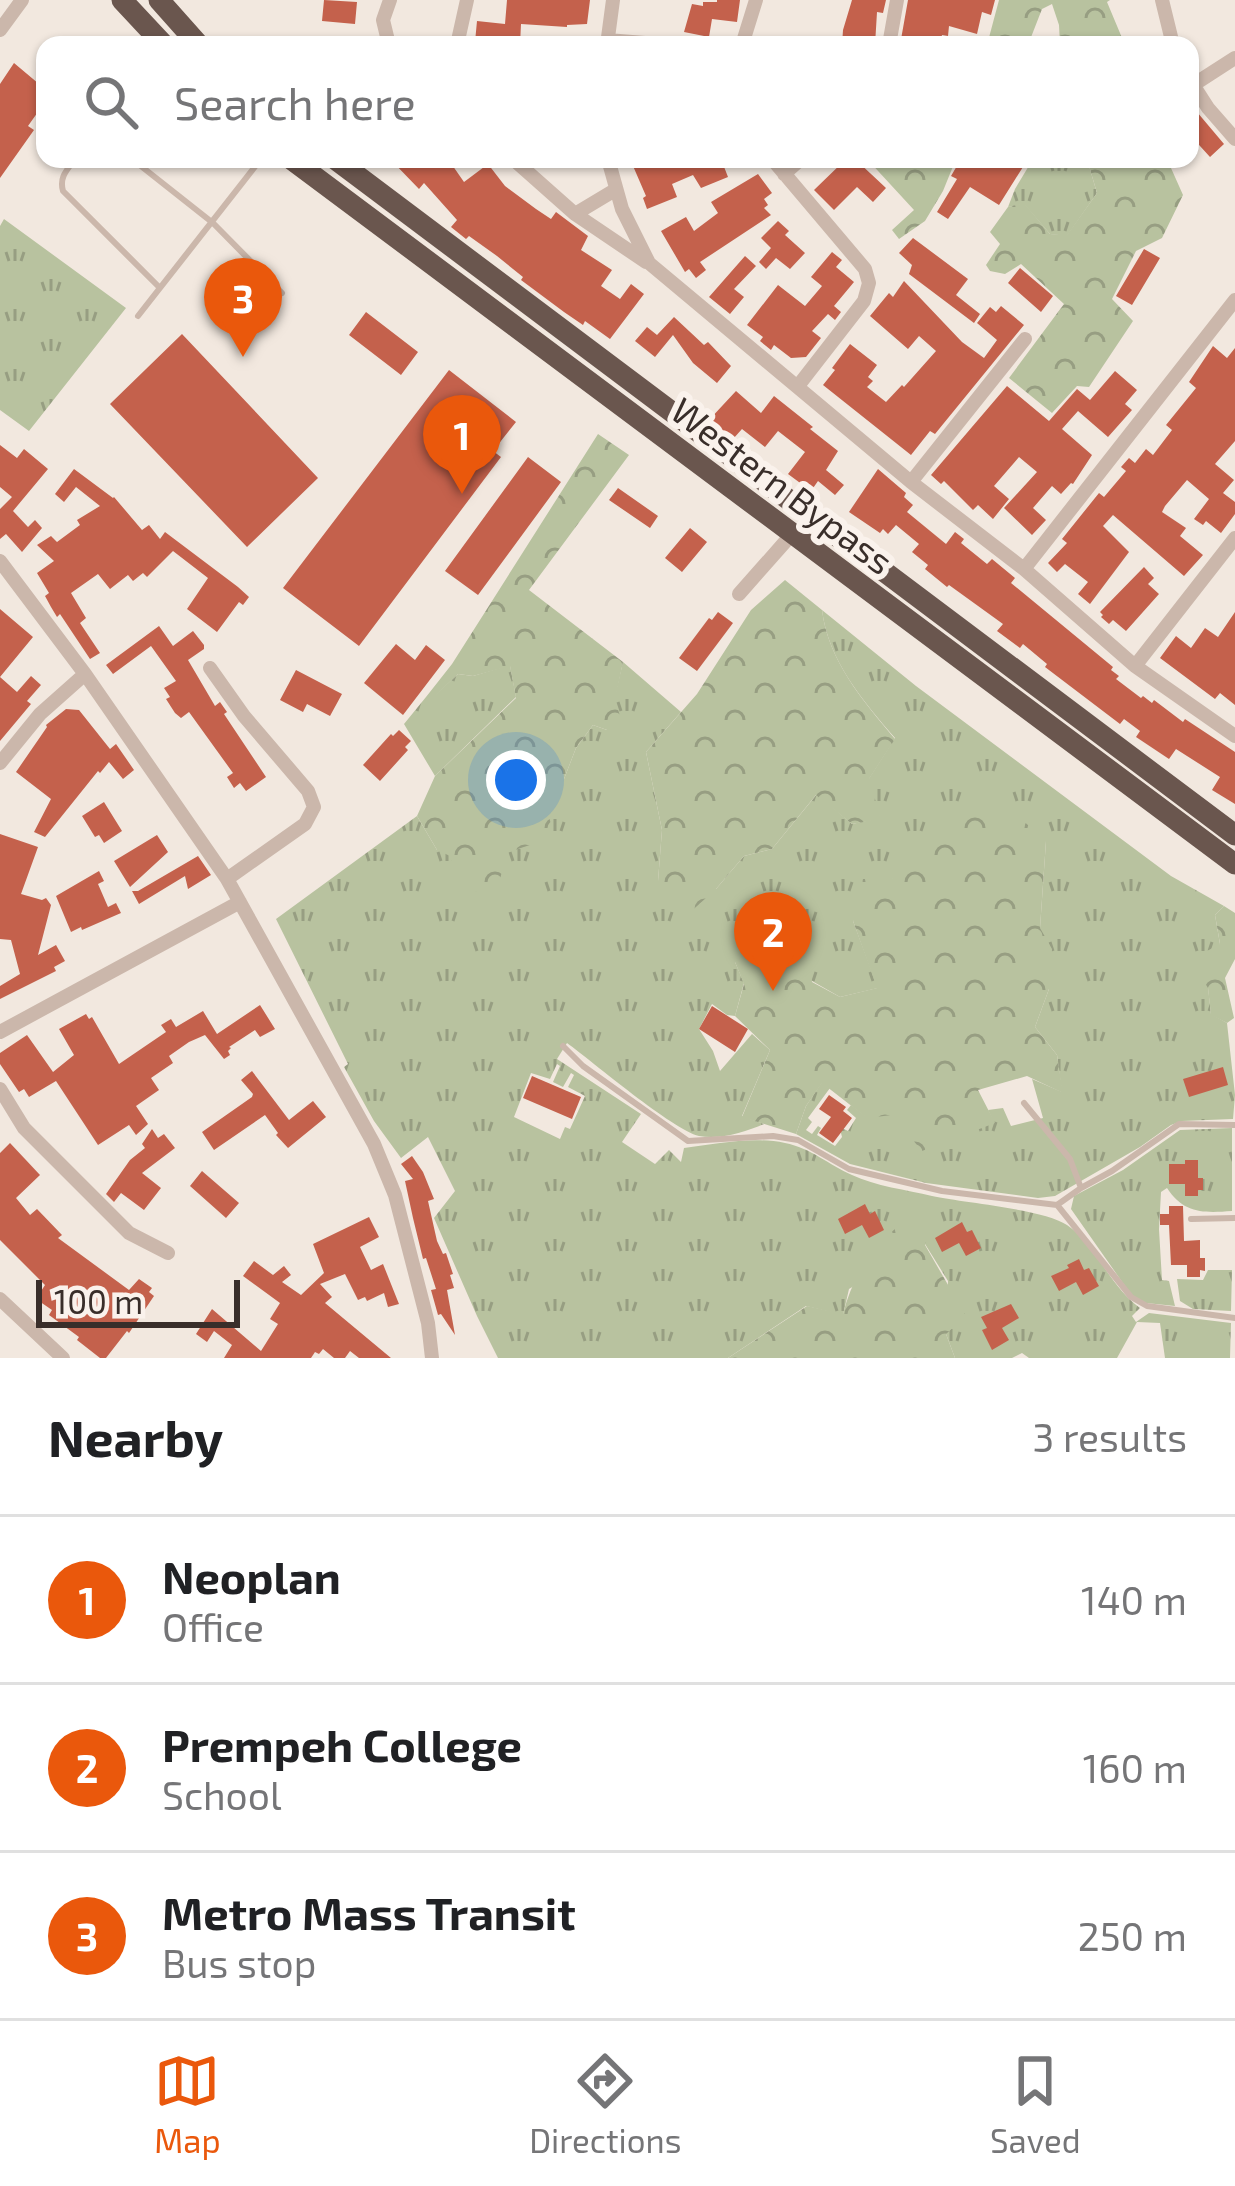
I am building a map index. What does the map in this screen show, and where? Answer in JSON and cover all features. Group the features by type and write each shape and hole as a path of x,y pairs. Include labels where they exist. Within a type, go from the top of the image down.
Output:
{"highway":[{"path":"122,0 156,36"},
{"path":"159,0 192,36"},
{"name":"Western Bypass","path":"303,168 1235,864"},
{"name":"Western Bypass","path":"347,168 1235,835"}],"street":[{"path":"0,30 22,0"},
{"path":"387,36 383,20 390,0"},
{"path":"459,36 467,0"},
{"path":"608,36 614,0"},
{"path":"745,36 756,0"},
{"path":"891,36 897,0"},
{"path":"1162,0 1171,36"},
{"path":"1199,78 1235,58"},
{"path":"1199,94 1235,139"},
{"path":"523,168 575,214 649,263 910,482 1024,569 1135,666 1235,736"},
{"path":"610,168 615,190 649,263"},
{"path":"779,168 865,269 869,283 864,301 798,386"},
{"path":"784,174 791,168"},
{"path":"575,214 615,190"},
{"path":"1024,569 1235,300"},
{"path":"910,482 1025,339"},
{"path":"739,593 792,534"},
{"path":"1135,666 1235,538"},
{"path":"0,561 85,674 226,878 374,1144 395,1196 428,1323 432,1358"},
{"path":"210,668 308,791 314,807 305,824 226,878"},
{"path":"0,764 40,714 85,674"},
{"path":"0,1032 240,902"},
{"path":"0,1089 24,1128 129,1233 168,1253"},
{"path":"0,1299 63,1358"}],"lane":[{"path":"68,168 61,182 63,190 160,288"},
{"path":"143,168 213,223 282,293"},
{"path":"138,316 254,168"},
{"path":"562,1046 688,1141 773,1136 798,1140 849,1169 942,1191 1057,1205 1179,1124 1235,1125"},
{"path":"1024,1103 1070,1159 1081,1188"},
{"path":"1057,1205 1131,1297 1147,1306 1235,1318"},
{"path":"1191,1219 1235,1218"}],"green space":[{"path":"999,0 1110,0 1121,36 1060,36 1052,4 1042,9 1032,36 989,36"},
{"path":"875,168 952,168 925,221 899,239 892,230 914,210"},
{"path":"1028,168 1090,168 1097,193 1067,236 1050,234 1024,204 1008,207"},
{"path":"1090,168 1171,168 1183,195 1162,238 1136,251 1112,299 1133,321 1089,387 1077,386 1052,413 1009,378 1064,304 1021,264 1005,274 990,271 986,265 1000,244 990,232 1008,207 1024,203 1050,234 1067,235 1097,193"},
{"path":"4,219 126,308 29,431 0,410 0,226"},
{"path":"598,434 629,455 529,590 623,662 615,700 626,735 616,742 607,730 593,725 576,748 564,779 510,779 511,796 545,800 554,837 506,853 497,893 460,891 450,856 437,850 417,816 435,776 516,698 510,666 473,676 458,674 433,698 426,697 452,664"},
{"path":"785,580 822,610 839,663 895,739 869,779 881,819 852,824 816,795 772,849 744,856 687,915 665,910 658,881 662,830 646,752 697,694 751,610"},
{"path":"822,610 1171,876 1224,906 1215,915 1220,944 1208,987 1211,1014 1227,1023 1233,1119 1171,1125 1055,1196 1038,1198 926,1183 850,1164 796,1134 822,1082 830,1088 808,1118 812,1122 806,1130 812,1134 818,1126 817,1135 835,1146 842,1137 840,1129 848,1131 856,1118 847,1110 851,1105 867,1117 892,1114 994,1123 988,1110 1003,1108 1011,1126 1043,1118 1032,1079 1062,1092 1057,1055 1035,1027 1049,989 1040,928 1046,841 892,879 853,921 878,988 840,997 812,981 735,962 744,983 735,1016 712,1004 699,1029 720,1071 752,1034 770,1050 742,1116 764,1124 724,1136 699,1136 653,1109 567,1043 557,1059 641,1114 622,1142 655,1164 669,1150 681,1162 684,1148 773,1141 803,1149 881,1185 1056,1219 1077,1233 1140,1308 1132,1316 1136,1322 1149,1313 1231,1323 1230,1358 1165,1358 1160,1323 1137,1322 1117,1358 1029,1358 1022,1353 1012,1358 955,1358 946,1334 948,1281 925,1244 849,1289 843,1315 806,1306 728,1358 498,1358 434,1218 455,1191 428,1137 401,1158 374,1121 276,919 417,816 437,850 510,796 509,779 564,779 576,748 593,725 607,730 623,662 681,712 646,752 662,830 658,881 716,889 744,856 772,849 817,794 852,824 880,818 868,780 895,738 849,679","holes":["560,1066 553,1082 563,1087 571,1073 568,1087 585,1096 570,1129 565,1127 560,1139 514,1117 531,1073 550,1079"]},
{"path":"510,665 516,697 435,776 404,724 426,697 433,697 458,674 473,676"},
{"path":"1002,802 1046,841 1040,928 1052,949 1049,989 1035,1027 1057,1055 1063,1093 1027,1076 978,1090 995,1123 922,1151 892,1115 867,1118 822,1083 806,1106 796,1134 742,1117 770,1050 735,1016 744,984 735,962 743,931 807,941 812,982 840,997 877,988 853,921 863,879 892,879 905,844 958,807"},
{"path":"1224,906 1235,913 1235,959 1225,978 1234,1018 1227,1023 1211,1015 1208,988 1199,973 1205,952 1220,944 1215,915"},
{"path":"1232,1128 1232,1211 1195,1210 1180,1203 1167,1188 1161,1192 1162,1280 1169,1281 1175,1306 1146,1303 1132,1296 1071,1209 1074,1196 1123,1170 1180,1130"},
{"path":"917,1213 927,1217 925,1245 966,1316 946,1334 955,1358 728,1358 807,1306 843,1314 870,1256"},
{"path":"1208,1270 1232,1270 1231,1311 1193,1309 1180,1301 1177,1279 1203,1280"}],"building":[{"path":"324,0 357,2 355,24 322,21"},
{"path":"507,0 590,0 587,24 521,24 520,36 476,36 477,21 505,24"},
{"path":"740,0 737,22 712,19 709,36 684,32 692,4"},
{"path":"852,0 886,0 883,13 877,12 876,36 843,36"},
{"path":"908,0 995,0 991,15 982,12 977,34 949,26 948,36 902,36"},
{"path":"14,63 36,81 36,115 28,126 34,130 0,178 0,84"},
{"path":"1199,114 1224,144 1210,157 1199,145"},
{"path":"399,168 454,168 464,182 483,168 491,168 505,186 536,209 551,219 556,212 588,236 581,250 612,270 601,286 620,299 631,284 644,294 610,339 521,280 469,236 466,239 451,227 457,220 424,183 419,189"},
{"path":"634,168 724,168 728,177 701,188 693,175 672,184 677,197 647,209"},
{"path":"837,168 865,168 886,188 873,202 857,187 834,210 814,190"},
{"path":"956,168 1022,168 999,205 970,187 948,219 937,212 957,179 951,176"},
{"path":"758,174 772,193 764,199 768,205 764,208 771,215 700,262 706,270 696,278 689,269 685,272 661,231 686,217 694,231 718,213 711,202"},
{"path":"778,221 789,231 785,235 805,253 790,269 776,258 766,269 759,262 771,248 761,238"},
{"path":"913,238 968,279 956,295 980,314 974,323 909,274 912,265 899,253"},
{"path":"1144,249 1160,258 1132,305 1116,296"},
{"path":"832,252 842,260 836,267 854,282 834,306 841,312 835,320 828,314 812,331 821,338 806,357 791,358 774,345 771,350 747,325 778,285 805,306 822,286 811,277"},
{"path":"745,256 756,266 734,289 744,297 730,314 709,297"},
{"path":"1020,268 1053,296 1041,312 1008,283"},
{"path":"904,281 962,342 984,358 997,340 977,323 990,307 996,312 1001,306 1024,325 935,434 930,431 911,455 823,385 850,344 877,365 867,387 886,402 936,351 919,336 908,349 870,316"},
{"path":"366,312 418,352 401,375 349,335"},
{"path":"674,317 731,366 717,383 693,363 673,335 655,357 635,341 647,327 657,335"},
{"path":"182,334 318,478 247,547 110,404"},
{"path":"1213,346 1227,358 1235,348 1235,441 1215,464 1234,480 1223,493 1235,502 1235,514 1221,533 1206,521 1203,525 1194,519 1209,499 1187,480 1165,506 1162,512 1186,528 1180,536 1203,555 1184,576 1113,515 1103,526 1129,552 1090,604 1078,594 1088,582 1065,564 1057,572 1048,563 1099,493 1104,497 1126,471 1121,467 1129,458 1135,463 1146,449 1153,455 1172,430 1166,425 1196,388 1189,382"},
{"path":"449,370 516,422 493,451 501,457 359,646 283,588"},
{"path":"1115,371 1137,390 1125,404 1132,410 1108,437 1078,411 1062,429 1092,455 1073,484 1061,494 1052,486 1033,508 1046,520 1032,535 1004,508 1037,472 1019,457 994,486 1009,499 993,519 978,505 973,510 944,481 941,484 931,475 1007,386 1049,421 1077,389 1090,400"},
{"path":"736,391 761,413 774,396 838,451 826,470 844,485 835,495 818,481 811,491 788,474 805,452 778,431 765,447 742,429 733,439 709,420"},
{"path":"0,445 17,458 24,449 48,469 13,511 28,527 35,520 42,528 22,552 6,534 0,539 0,509 12,497 0,487"},
{"path":"528,457 561,482 478,595 445,571"},
{"path":"74,469 114,497 142,530 149,525 160,539 165,532 238,587 249,597 243,605 239,602 217,632 187,609 208,578 173,551 147,577 143,573 133,581 128,575 110,589 98,574 71,593 86,618 80,623 100,653 90,659 60,614 57,617 37,573 54,561 37,545 51,536 57,542 80,525 77,520 100,506 76,487 64,502 55,494"},
{"path":"878,469 906,493 904,497 913,505 907,512 946,544 955,532 987,564 992,559 1015,578 1011,583 1113,667 1119,676 1116,679 1235,752 1235,804 1212,790 1220,777 1176,749 1169,759 1136,737 1140,731 1124,719 1120,724 1045,667 1023,644 1020,648 997,631 1003,624 925,569 928,565 912,552 919,544 896,525 888,534 883,529 880,533 849,512"},
{"path":"618,488 658,516 650,528 609,500"},
{"path":"690,528 707,542 682,572 665,558"},
{"path":"1144,567 1154,578 1148,584 1159,594 1126,631 1113,620 1109,624 1100,612"},
{"path":"0,609 33,637 0,677"},
{"path":"718,612 733,623 697,671 679,658"},
{"path":"1235,612 1235,705 1220,693 1215,699 1160,658 1176,636 1191,648 1205,628 1218,637"},
{"path":"159,626 173,646 193,631 204,645 188,660 215,706 220,702 227,712 224,714 266,777 246,791 240,783 234,788 227,777 233,773 189,712 181,718 175,713 164,688 176,681 151,646 113,674 106,665"},
{"path":"396,644 415,660 426,645 445,660 403,715 364,683"},
{"path":"296,670 342,694 330,716 307,704 303,712 280,700"},
{"path":"31,676 41,685 0,741 0,677 17,692"},
{"path":"66,709 79,710 110,749 116,744 134,770 123,779 109,762 45,837 34,832 51,799 16,772 46,725"},
{"path":"399,730 411,741 405,747 408,750 380,781 363,765"},
{"path":"104,802 122,831 104,843 82,816"},
{"path":"0,834 38,847 21,894 46,898 51,905 38,955 56,945 65,961 54,967 56,971 0,999 0,986 20,974 11,940 0,939"},
{"path":"157,835 168,852 130,887 114,861"},
{"path":"198,856 211,875 188,889 185,876 139,904 132,891"},
{"path":"99,871 104,881 98,884 108,907 116,903 121,913 71,932 56,896"},
{"path":"260,1005 275,1029 260,1037 255,1030 229,1047 230,1055 224,1059 205,1035 189,1042 169,1056 173,1063 151,1078 159,1090 136,1106 148,1124 136,1135 129,1125 98,1145 56,1081 29,1097 24,1089 19,1092 0,1064 0,1053 27,1035 53,1072 74,1055 59,1029 86,1014 119,1064 166,1032 161,1025 171,1019 176,1027 203,1011 217,1034"},
{"path":"712,1006 748,1029 735,1052 699,1029"},
{"path":"1223,1067 1228,1085 1189,1097 1183,1079"},
{"path":"252,1071 289,1120 313,1101 326,1117 288,1148 265,1115 214,1150 202,1132 252,1097 241,1080"},
{"path":"532,1076 581,1097 572,1119 523,1098"},
{"path":"829,1095 852,1118 833,1143 819,1133 831,1117 819,1109"},
{"path":"152,1129 158,1138 164,1134 175,1148 142,1173 161,1188 144,1210 121,1193 114,1202 106,1194 130,1160 145,1148 142,1144"},
{"path":"10,1143 40,1175 16,1198 30,1215 37,1209 62,1235 58,1238 129,1290 139,1279 152,1288 149,1292 154,1296 106,1358 100,1358 49,1315 52,1310 36,1299 45,1285 0,1240 0,1153"},
{"path":"412,1156 434,1199 428,1201 437,1241 453,1274 454,1288 447,1290 455,1335 438,1315 431,1290 436,1289 413,1218 405,1181 413,1179 401,1164"},
{"path":"1185,1160 1198,1160 1203,1190 1198,1190 1198,1196 1185,1196 1185,1184 1169,1184 1169,1164 1185,1164"},
{"path":"202,1171 239,1203 226,1218 190,1186"},
{"path":"865,1204 870,1214 875,1211 884,1230 869,1238 862,1225 845,1234 838,1219"},
{"path":"1169,1206 1183,1206 1184,1241 1200,1240 1205,1271 1200,1270 1200,1277 1187,1277 1187,1265 1171,1265 1169,1225 1160,1225 1160,1214 1169,1214"},
{"path":"369,1217 379,1237 360,1247 371,1270 383,1264 399,1304 388,1307 384,1293 358,1300 345,1274 320,1284 332,1297 325,1303 391,1358 359,1358 350,1351 345,1358 334,1358 323,1349 311,1358 224,1358 232,1345 214,1331 207,1342 196,1334 212,1309 261,1351 278,1324 270,1319 280,1303 243,1276 254,1261 273,1275 284,1266 291,1275 282,1282 301,1295 324,1273 313,1244"},
{"path":"962,1222 981,1248 966,1256 959,1243 942,1252 935,1238"},
{"path":"1079,1259 1099,1286 1083,1295 1076,1282 1059,1291 1051,1276"},
{"path":"1011,1304 1019,1318 1002,1328 1009,1340 992,1350 981,1317"}],"place":[{"name":"Metro Mass Transit","path":"243,357"},
{"name":"Neoplan","path":"462,494"},
{"name":"Prempeh College","path":"773,991"}]}
